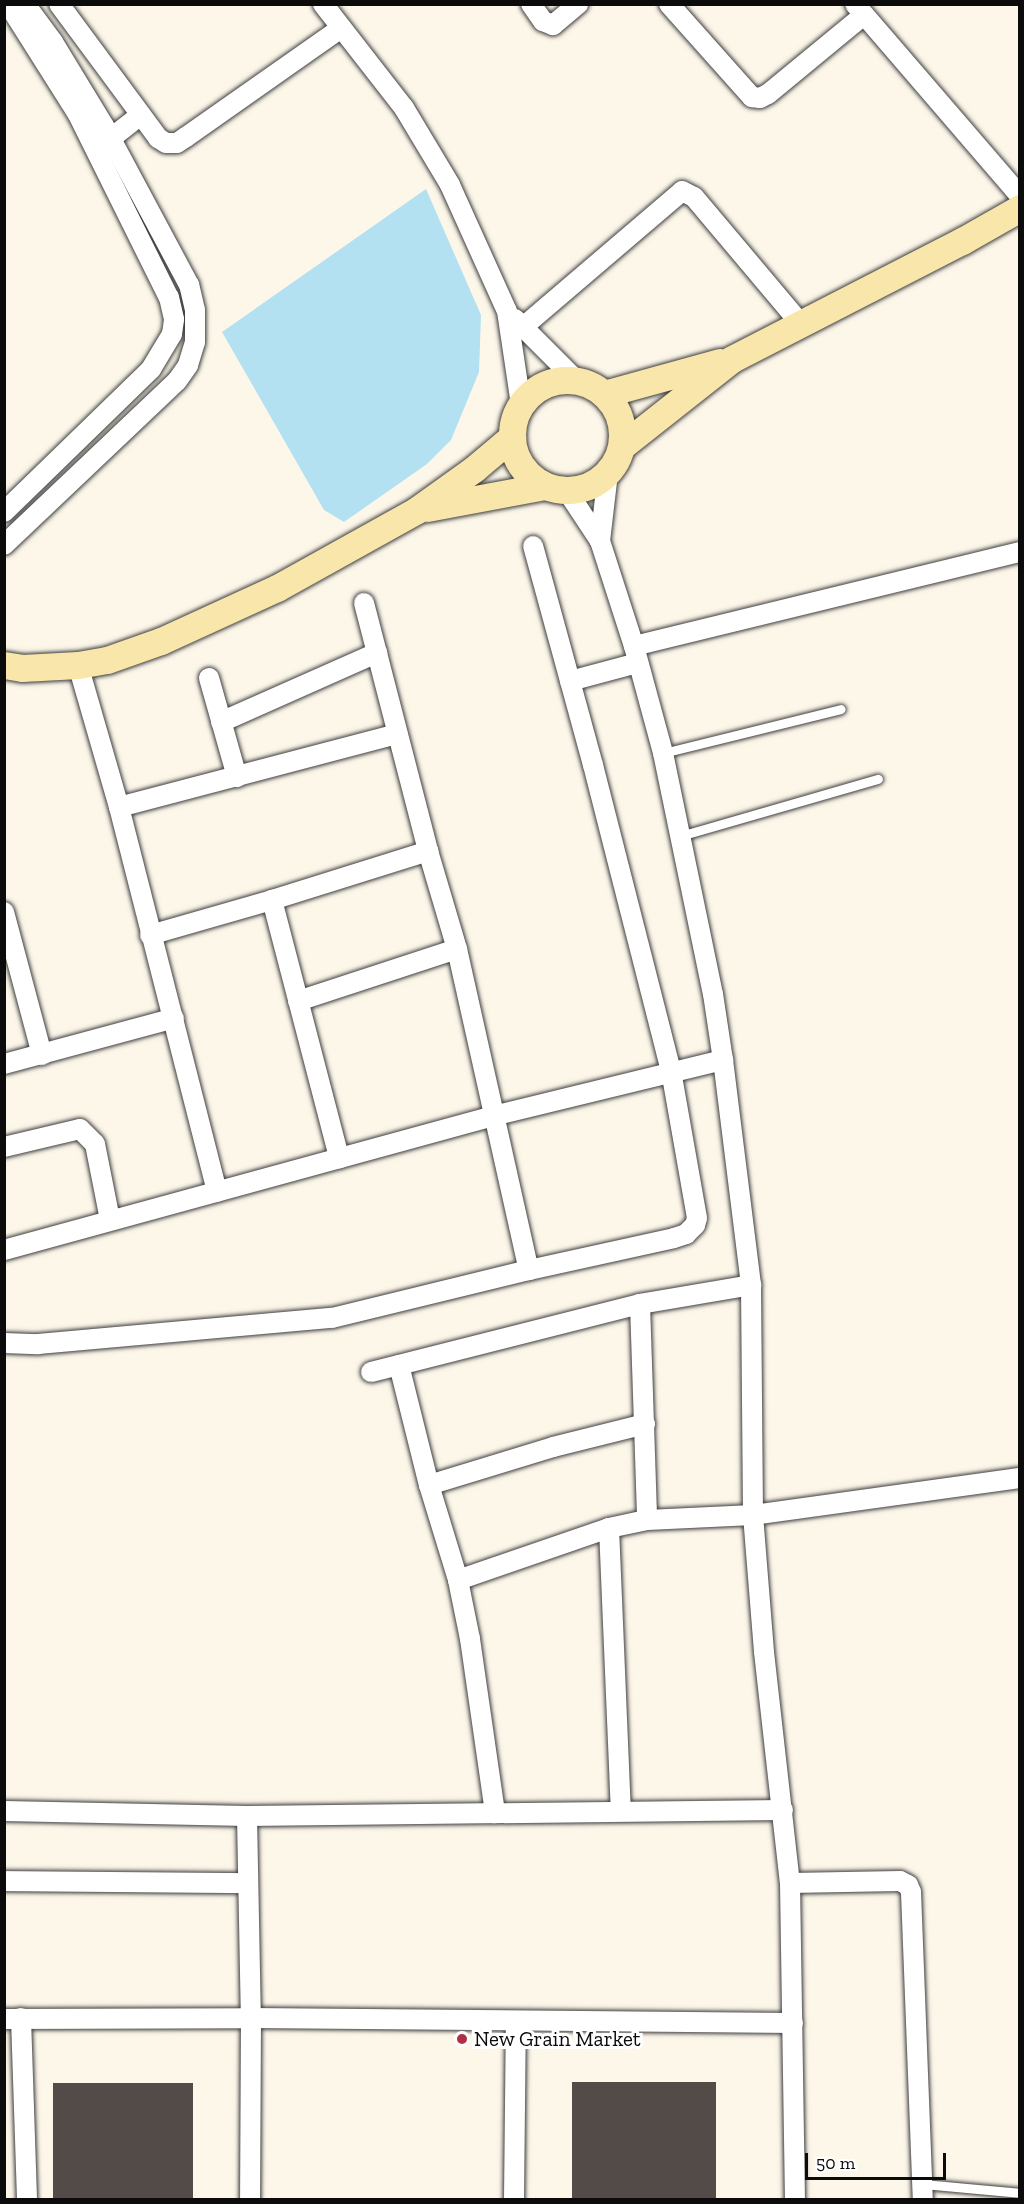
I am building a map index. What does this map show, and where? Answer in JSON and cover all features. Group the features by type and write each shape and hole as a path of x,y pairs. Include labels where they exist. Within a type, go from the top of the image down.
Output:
{"main road":[{"path":"622,446 732,359 962,241 1020,208"},
{"path":"603,394 732,359"},
{"path":"417,510 556,488 582,489 608,473 617,461 622,446 622,427 616,409 603,394 577,381 561,381 545,385 532,393 521,405 514,420 512,437 522,466 556,488"},
{"path":"4,665 22,668 78,665 107,660 160,641 277,588 417,510 474,469 512,437"}],"street":[{"path":"4,512 151,369 172,334 174,319 169,298 78,114 8,4"},
{"path":"4,545 177,381 188,365 195,342 195,310 189,285 110,139 52,42 25,4"},
{"path":"59,4 158,138 166,143 177,143 341,28"},
{"path":"323,4 388,86 419,130 450,185 507,311 521,405"},
{"path":"531,4 543,21 553,25 578,4"},
{"path":"669,4 753,97 760,98 768,94 860,10 1020,196"},
{"path":"110,139 141,115"},
{"path":"523,327 681,191 694,197 801,324"},
{"path":"507,311 577,381"},
{"path":"57,462 75,478"},
{"path":"600,541 608,473"},
{"path":"556,488 600,541 636,654 663,753 713,994 723,1060 751,1285 753,1515 764,1652 790,1883 795,2199"},
{"path":"4,1343 38,1344 332,1318 529,1270 674,1238 686,1234 695,1225 697,1218 671,1071 533,546"},
{"path":"570,681 636,654 1020,552"},
{"path":"364,603 428,851 457,949 529,1270"},
{"path":"221,723 377,653"},
{"path":"78,665 119,807 217,1192"},
{"path":"209,678 237,777"},
{"path":"119,807 398,734"},
{"path":"150,934 272,900 428,851"},
{"path":"272,900 339,1158"},
{"path":"5,919 42,1055"},
{"path":"298,1001 457,949"},
{"path":"4,1064 174,1018"},
{"path":"4,1250 493,1116 723,1060"},
{"path":"4,1147 80,1129 95,1144 110,1220"},
{"path":"371,1372 640,1304 751,1285"},
{"path":"640,1304 647,1520"},
{"path":"399,1365 429,1485 458,1580 470,1639 495,1813"},
{"path":"429,1485 554,1447 645,1424"},
{"path":"458,1580 609,1528 647,1520 753,1515 1020,1478"},
{"path":"609,1528 621,1810"},
{"path":"4,1811 247,1816 621,1810 783,1810"},
{"path":"247,1816 251,2018 250,2199"},
{"path":"4,1881 248,1882"},
{"path":"790,1883 900,1881 908,1885 911,1892 922,2192"},
{"path":"27,2199 13,2019 251,2018 793,2023"},
{"path":"514,2199 516,2022"}],"lane":[{"path":"663,753 841,709"},
{"path":"680,836 878,779"},
{"path":"922,2192 1020,2193"}],"water":[{"path":"426,189 481,315 479,372 451,440 427,464 344,522 324,510 222,332"}],"building":[{"path":"572,2082 716,2082 716,2199 572,2199"},
{"path":"53,2083 193,2083 193,2199 53,2199"}],"place":[{"name":"New Grain Market","path":"462,2039"}]}
